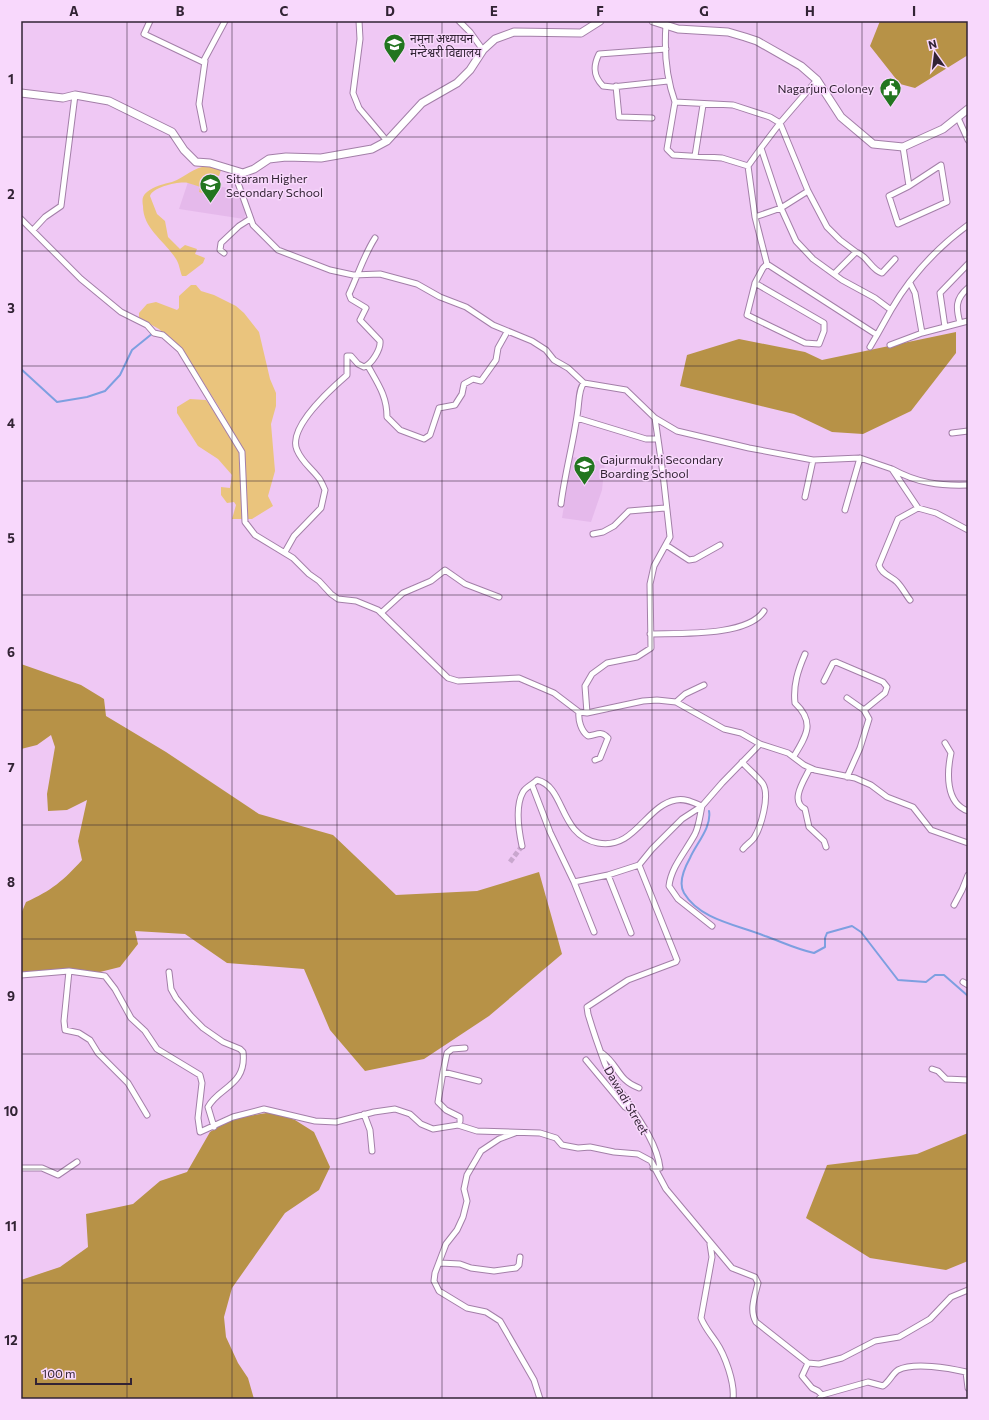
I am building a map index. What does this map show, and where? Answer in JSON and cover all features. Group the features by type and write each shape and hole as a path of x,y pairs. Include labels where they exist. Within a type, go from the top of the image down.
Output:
{"main road":[{"path":"21,93 63,98 75,95 109,101 172,132 184,150 196,162 210,163 243,173 254,169 269,159 320,158 366,150 387,141 422,103 457,83 470,70 483,50 495,39 514,32 581,32 600,21"},
{"path":"654,21 678,29 728,32 757,41 801,66 817,80 840,117 873,144 903,147 943,129 968,109"}],"street":[{"path":"150,21 144,34 201,62 205,61"},
{"path":"204,129 199,104 205,61 225,21"},
{"path":"358,21 360,39 353,93 359,108 387,141"},
{"path":"459,21 470,32 483,50"},
{"path":"666,25 668,82 675,102 666,149 673,155 722,158 748,166"},
{"path":"666,49 599,54 594,67 597,78 603,86 668,82"},
{"path":"817,80 780,123 748,166 755,217 767,264 876,335"},
{"path":"616,86 619,117 652,118"},
{"path":"33,230 45,217 62,206 75,95"},
{"path":"675,102 704,105 733,105 770,117 780,123 808,191 828,227 840,240 856,252 862,254 876,271 882,273 896,259"},
{"path":"695,156 704,105"},
{"path":"958,118 968,140"},
{"path":"903,147 909,186"},
{"path":"761,148 781,208 796,241 813,259 891,310"},
{"path":"941,165 947,202 898,224 889,196 909,186 941,165"},
{"path":"240,172 238,183 250,219 259,232 278,250 330,270 358,276 374,274 413,282 440,297 466,307 480,318 507,332 532,341 546,350 554,360 568,368 584,383 626,390 655,418 677,430 699,437 813,460 860,458 892,469 906,477 933,485 968,485"},
{"path":"755,217 781,208 808,191"},
{"path":"21,219 81,279 121,312 147,325 154,332 163,335 180,350 242,452 245,522 255,535 285,552 319,581 331,594 338,598 356,601 378,610 448,678 458,681 519,678 554,693 579,712 587,713 643,701 657,700 676,702 724,729 741,733 760,744 794,756 810,768 847,777 871,785 887,796 913,807 931,830 968,843"},
{"path":"224,253 220,250 221,243 239,226 250,219"},
{"path":"870,348 891,310 910,283 931,258 968,225"},
{"path":"368,366 381,343 360,320 366,308 349,297 348,294 358,276 367,250 375,238"},
{"path":"834,274 856,252"},
{"path":"755,283 824,323 824,332 819,344 805,343 747,315 755,283 763,268 767,264"},
{"path":"945,327 940,293 968,264"},
{"path":"910,283 915,293 922,333"},
{"path":"960,323 957,309 958,299 968,288"},
{"path":"890,345 922,333 968,322"},
{"path":"368,366 387,403 387,417 400,430 424,439 430,435 440,408 455,405 462,394 464,384 473,380 481,381 496,360 498,348 507,332"},
{"path":"285,552 294,536 321,508 325,490 318,476 306,466 296,449 297,431 324,395 347,375 347,356 351,356 364,367 368,366"},
{"path":"561,504 564,478 572,448 580,392 584,383"},
{"path":"577,418 646,439 657,439"},
{"path":"587,713 585,686 592,674 607,663 637,657 651,648 650,584 654,566 670,538 655,418"},
{"path":"952,433 968,431"},
{"path":"845,510 860,458"},
{"path":"805,497 813,460"},
{"path":"892,469 918,508"},
{"path":"593,534 603,532 614,526 629,512 666,508"},
{"path":"910,600 897,582 888,577 879,568 898,519 918,508 936,512 968,530"},
{"path":"666,545 689,560 695,559 720,545"},
{"path":"381,613 403,592 431,581 445,570 465,584 499,597"},
{"path":"650,634 714,632 740,628 761,615 764,611"},
{"path":"794,756 808,728 805,713 795,703 794,693 798,668 805,654"},
{"path":"824,681 833,663 836,662 883,682 887,687 885,693 864,710"},
{"path":"676,702 685,694 704,685"},
{"path":"847,698 864,710 869,719 847,777"},
{"path":"579,712 578,717 583,733 588,736 599,733 604,734 608,738 600,758 594,760"},
{"path":"574,882 608,875 639,865 652,849 682,819 702,806 760,744"},
{"path":"945,744 951,753 948,770 949,785 959,806 968,811"},
{"path":"742,762 763,785 765,797 761,821 754,838 743,849"},
{"path":"810,768 802,783 798,801 801,807 806,809 809,827 824,841 826,847"},
{"path":"522,846 518,820 520,799 527,787 532,785 537,780 545,782 557,797 562,811 577,833 583,839 599,843 618,841 630,835 665,804 676,800 687,800 702,806"},
{"path":"532,785 550,832 574,882 594,932"},
{"path":"702,806 695,833 681,856 670,879 669,886 678,899 712,926"},
{"name":"Dawadi Street","path":"639,865 670,940 676,962 628,980 587,1007 588,1014 606,1065 636,1113 659,1158 660,1168 653,1168"},
{"path":"608,875 631,933"},
{"path":"954,905 968,875"},
{"path":"69,971 64,1030 79,1033 90,1040 98,1053 128,1083 147,1115"},
{"path":"21,975 69,971 104,976 115,989 131,1018 145,1032 157,1049 200,1075 202,1083 198,1118 200,1132 232,1117 264,1109 315,1120 336,1122 364,1114 395,1109 410,1114 421,1124 433,1129 458,1125 477,1130 540,1133 556,1138 562,1145 578,1148 590,1147 614,1152 638,1154 651,1162 666,1189 732,1268 755,1277 758,1283 752,1308 753,1316 756,1322 808,1363 819,1364 842,1358 876,1341 899,1337 930,1319 951,1298 968,1290"},
{"path":"169,972 171,989 176,998 191,1016 203,1028 223,1042 240,1049 243,1052 243,1064 237,1079 208,1107 214,1126"},
{"path":"460,1121 460,1117 446,1110 438,1102 447,1053 452,1049 465,1048"},
{"path":"602,1052 612,1060 622,1078 628,1084 639,1088"},
{"path":"586,1060 625,1107 636,1113"},
{"path":"932,1069 938,1071 946,1078 968,1080"},
{"path":"443,1072 479,1081"},
{"path":"364,1114 370,1130 372,1151"},
{"path":"522,1131 499,1139 481,1151 467,1176 464,1189 467,1201 463,1217 457,1230 446,1244 440,1256 440,1263 435,1273 434,1281 439,1291 467,1308 486,1312 500,1321 534,1380 540,1399"},
{"path":"21,1168 42,1168 58,1175 77,1162"},
{"path":"710,1243 712,1257 701,1318 704,1327 722,1353 731,1376 734,1392 733,1399"},
{"path":"440,1263 460,1264 494,1271 516,1268 520,1257"},
{"path":"808,1363 802,1376 812,1388 818,1391 820,1397 868,1382 883,1386 890,1381 898,1370 928,1366 966,1372 968,1388"}],"shaded area":[{"path":"880,21 968,21 968,55 915,88 900,84 870,46"},
{"path":"208,166 221,170 219,176 207,174 206,181 217,184 213,196 199,192 200,187 190,183 184,183 161,187 150,196 157,214 165,221 168,237 180,249 185,245 197,249 195,254 205,258 203,263 186,276 182,276 176,259 155,234 147,221 142,202 144,195 153,188 177,180 198,168"},
{"name":"Sitaram Higher Secondary School","path":"188,182 201,187 199,192 213,196 216,185 237,191 241,196 246,212 244,219 179,209"},
{"path":"191,285 196,285 201,291 214,295 236,306 244,313 259,332 270,379 276,393 276,406 271,424 275,471 268,496 273,506 252,519 232,519 236,505 234,502 227,503 221,495 221,487 230,488 232,475 218,459 198,446 177,413 177,407 190,399 206,400 217,415 222,412 184,352 159,329 139,318 139,313 147,304 156,302 177,310 179,308 179,296"},
{"path":"956,332 956,353 911,411 863,434 832,432 794,414 680,386 687,355 739,339 805,352 822,360"},
{"name":"Gajurmukhi Secondary Boarding School","path":"572,457 605,462 602,490 591,522 562,518"},
{"path":"21,664 81,685 104,699 106,716 166,752 259,814 333,835 396,895 477,891 539,872 562,954 489,1016 424,1059 365,1071 330,1030 304,969 227,963 185,934 135,931 138,944 120,967 100,972 46,972 21,976 21,914 26,902 43,894 57,884 82,860 78,841 87,800 67,810 48,811 47,794 55,747 51,735 37,745 21,749"},
{"path":"273,1112 295,1120 314,1132 330,1167 319,1190 285,1213 232,1288 224,1317 226,1337 238,1363 248,1378 254,1399 21,1399 21,1280 60,1267 88,1247 86,1214 133,1204 160,1181 187,1172 210,1132 230,1119"},
{"path":"968,1133 968,1261 946,1270 870,1258 806,1218 827,1165 917,1154"}],"waterway":[{"path":"21,369 57,402 87,397 105,391 120,375 132,350 153,333"},
{"path":"709,811 706,829 684,870 682,880 682,889 684,893 700,910 720,920 814,953 825,947 825,938 827,933 852,926 861,932 898,980 926,982 935,975 944,975 968,996"}],"tunnel":[{"path":"510,862 522,846"}],"place":[{"name":"नमुना अध्यायन मन्टेश्वरी विद्यालय","path":"395,64"},
{"name":"Nagarjun Coloney","path":"890,108"},
{"name":"Sitaram Higher Secondary School","path":"211,204"},
{"name":"Gajurmukhi Secondary Boarding School","path":"585,486"}]}
